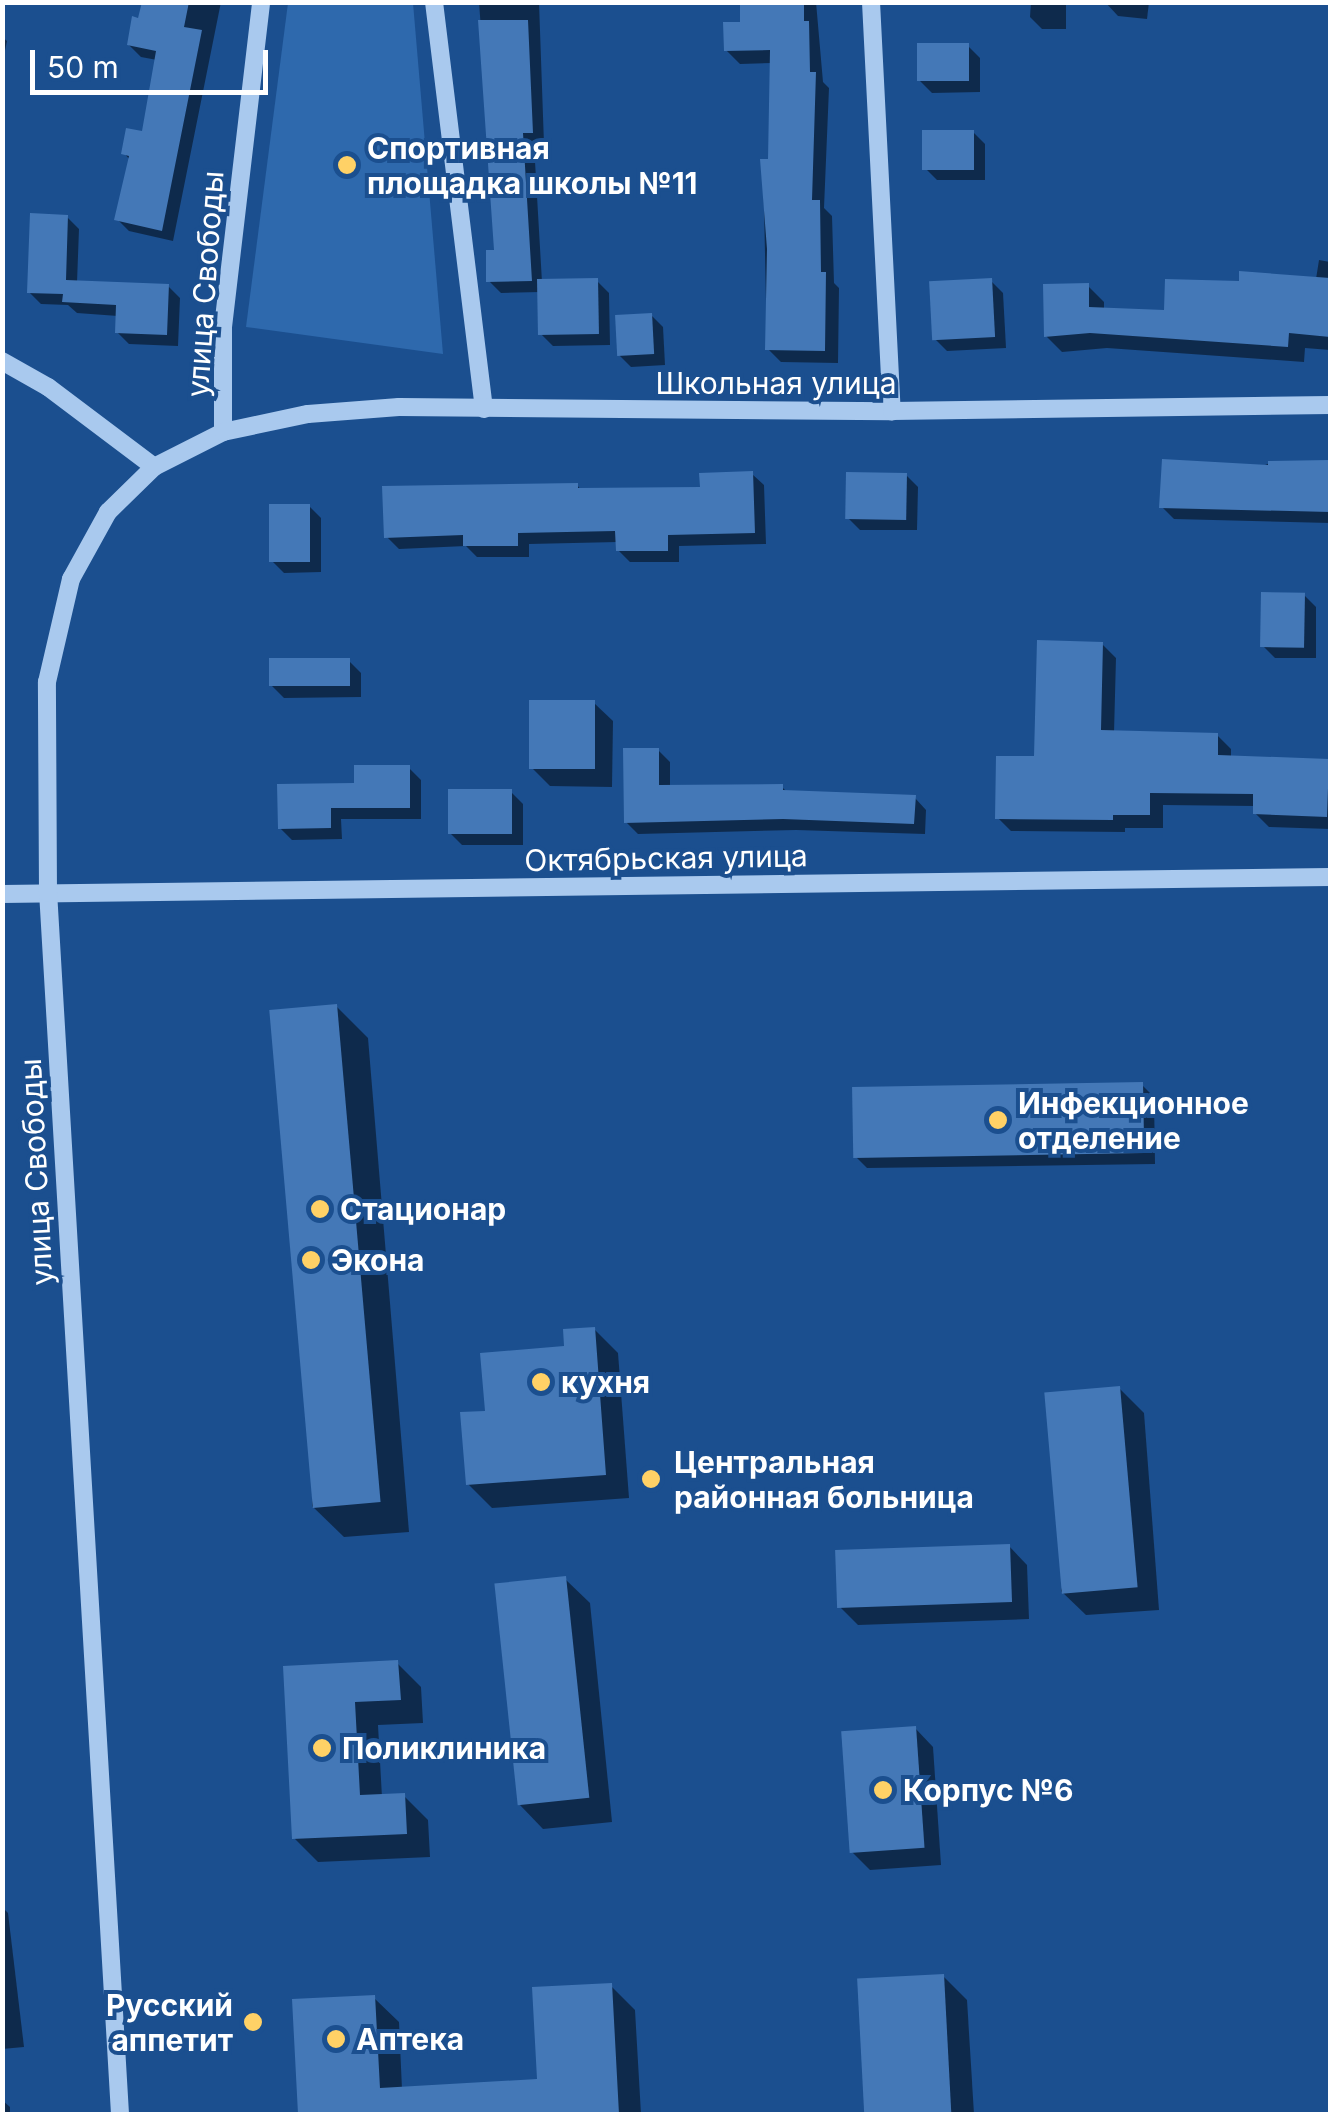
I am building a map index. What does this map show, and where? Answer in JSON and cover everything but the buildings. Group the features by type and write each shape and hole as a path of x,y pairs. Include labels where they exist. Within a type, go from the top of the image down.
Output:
{"street":[{"name":"улица Свободы","path":"120,2114 48,893 47,682 72,579 108,512 154,467 224,432 223,327 262,2"},
{"path":"434,2 484,409"},
{"path":"871,2 892,411"},
{"path":"2,361 48,387 154,467"},
{"name":"Школьная улица","path":"224,432 308,414 399,406 892,411 1330,405"},
{"name":"Октябрьская улица","path":"2,894 1330,877"}],"shaded area":[{"name":"Спортивная площадка школы №11","path":"288,3 413,3 443,354 246,327"}],"place":[{"name":"Спортивная площадка школы №11","path":"347,165"},
{"name":"Инфекционное отделение","path":"998,1120"},
{"name":"Стационар","path":"320,1209"},
{"name":"Экона","path":"311,1260"},
{"name":"кухня","path":"541,1382"},
{"name":"Центральная районная больница","path":"651,1479"},
{"name":"Поликлиника","path":"322,1748"},
{"name":"Корпус №6","path":"883,1790"},
{"name":"Русский аппетит","path":"253,2022"},
{"name":"Аптека","path":"336,2039"}]}
